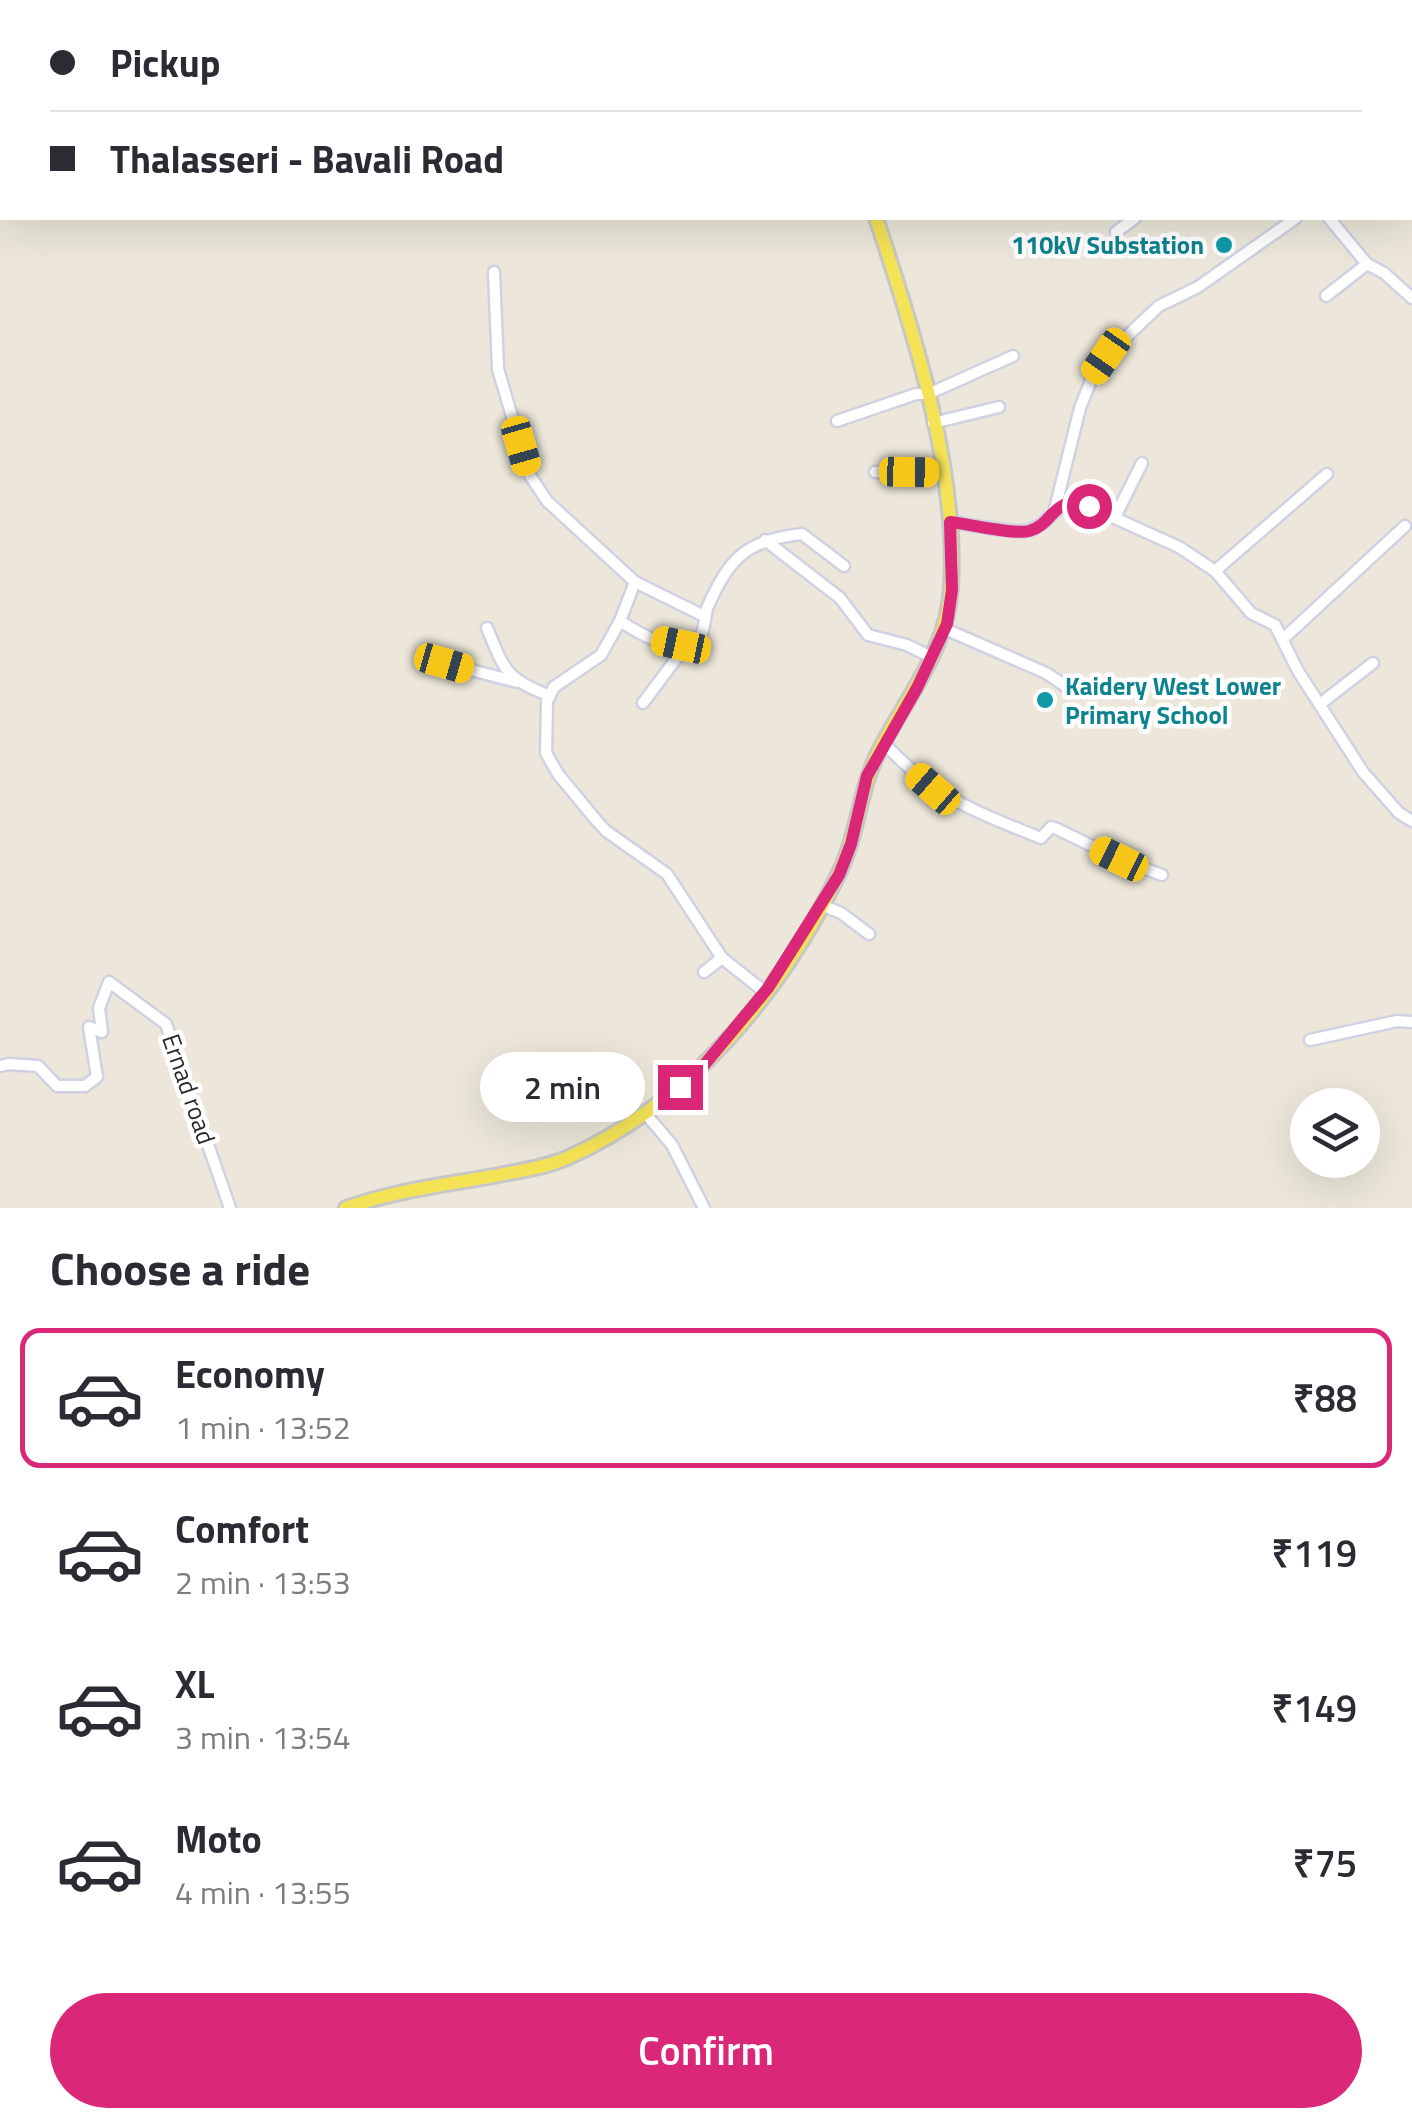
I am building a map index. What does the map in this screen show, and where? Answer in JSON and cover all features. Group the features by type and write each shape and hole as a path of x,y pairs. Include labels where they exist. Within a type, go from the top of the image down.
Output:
{"main road":[{"path":"346,1208 418,1189 512,1174 565,1159 645,1114 700,1070 765,992 839,875 851,844 867,776 945,629 952,590 950,522 928,394 877,220"}],"street":[{"path":"1116,232 1132,220"},
{"path":"1055,510 1080,408 1094,373 1106,356 1159,306 1198,286 1293,220"},
{"path":"1331,220 1367,264 1384,273 1412,298"},
{"path":"1326,296 1367,264"},
{"path":"494,272 498,370 529,474 547,501 636,582 704,616"},
{"path":"837,420 916,394 928,394 1012,356"},
{"path":"933,423 999,407"},
{"path":"1116,518 1142,463"},
{"path":"876,472 942,473"},
{"path":"1215,572 1327,474"},
{"path":"950,522 1022,532 1035,530 1055,510 1077,502 1179,547 1215,572 1251,614 1275,625 1362,772 1412,821"},
{"path":"1283,639 1405,526"},
{"path":"620,621 646,638 681,645 697,640 703,632 704,616 730,568 748,548 765,540 802,534 844,566"},
{"path":"765,540 840,598 868,635 907,645 931,657"},
{"path":"636,582 601,655 554,688 546,712 546,752 558,774 606,831 668,874 722,958 765,992"},
{"path":"487,628 502,665 518,682"},
{"path":"945,629 1046,674 1073,692"},
{"path":"643,703 688,642"},
{"path":"1320,704 1374,662"},
{"path":"444,663 518,682 550,696"},
{"path":"884,742 933,789 956,803 1041,838 1051,828 1057,829 1162,876"},
{"path":"821,904 869,934"},
{"path":"704,972 722,958"},
{"name":"Ernad road","path":"0,1066 38,1066 57,1086 86,1086 97,1077 90,1027 102,1032 99,1008 109,982 166,1024 230,1208"},
{"path":"1310,1040 1397,1021 1412,1022"},
{"path":"645,1114 672,1146 704,1208"}],"place":[{"name":"110kV Substation","path":"1224,245"},
{"name":"Kaidery West Lower Primary School","path":"1045,700"}],"route":[{"path":"680,1087 700,1070 768,988 839,875 851,844 867,776 917,688 947,624 952,590 950,522 1022,532 1035,530 1066,503 1089,506"}]}
